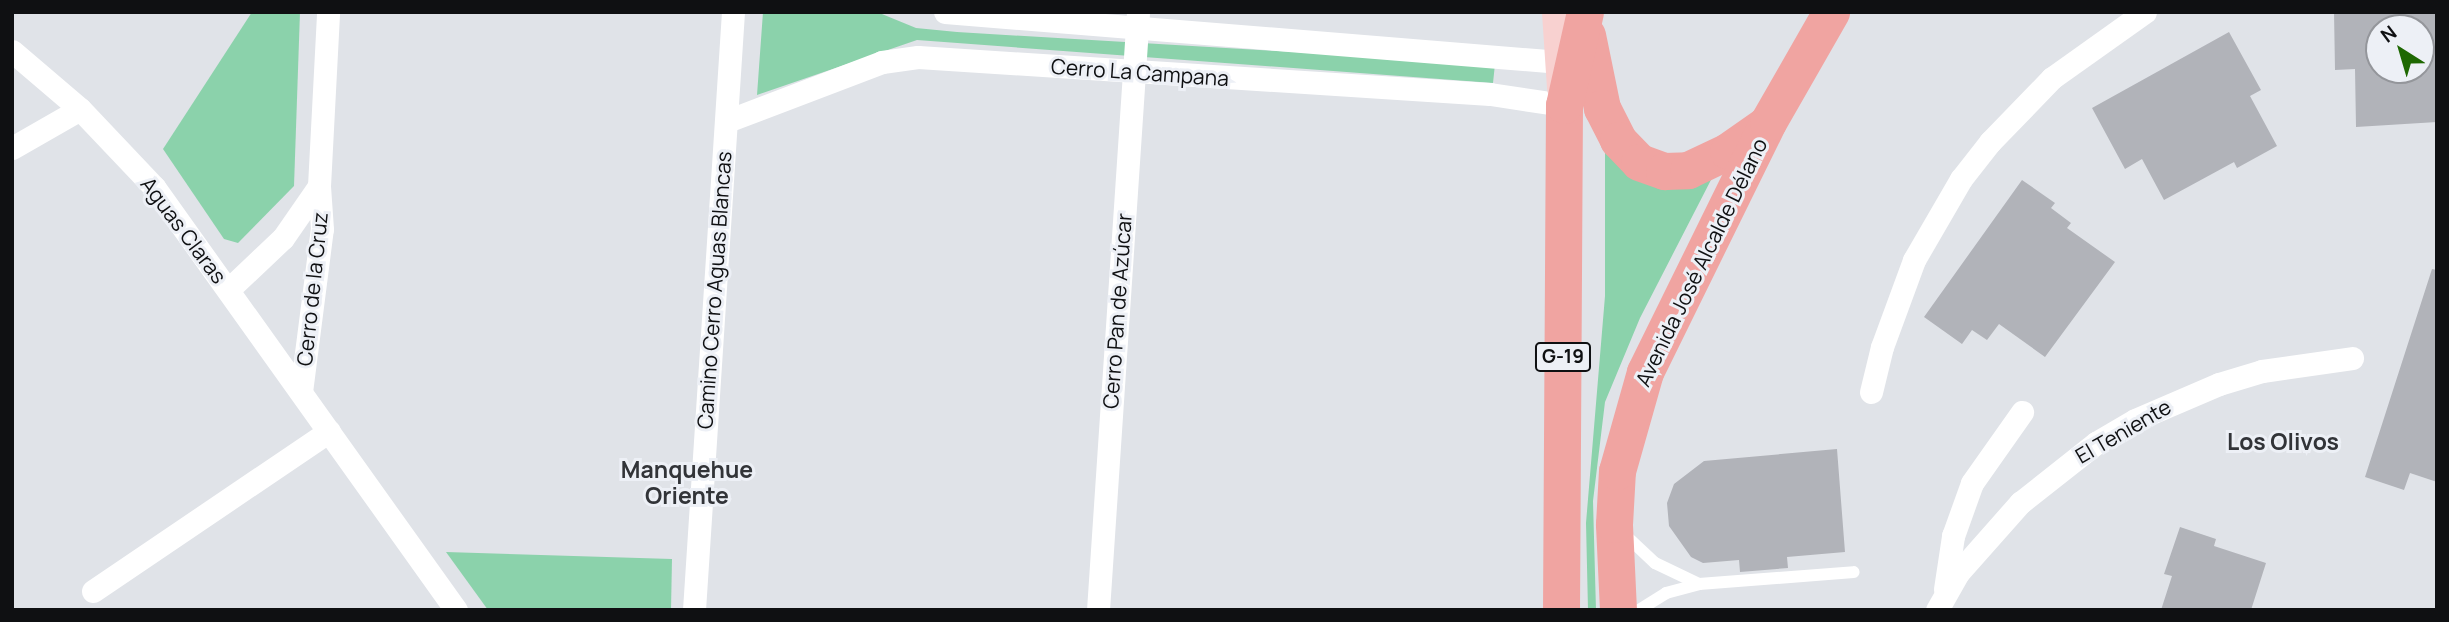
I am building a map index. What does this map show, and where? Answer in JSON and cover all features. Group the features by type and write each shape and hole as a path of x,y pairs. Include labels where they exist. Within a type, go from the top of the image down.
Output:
{"main road":[{"name":"Avenida José Alcalde Délano","path":"1618,610 1614,524 1623,442 1645,372 1769,122 1831,12"},
{"path":"1576,15 1602,108 1618,140 1639,162 1664,171 1688,170 1728,151 1769,122"},
{"path":"1564,105 1576,15"},
{"name":"G-19","path":"1561,610 1564,105 1560,62 1576,15"}],"street":[{"name":"Cerro de la Cruz","path":"302,392 321,229 319,186 328,12"},
{"name":"Camino Cerro Aguas Blancas","path":"694,610 733,12"},
{"path":"945,12 1138,19 1560,62"},
{"path":"1871,392 1882,347 1914,260 1961,179 1990,142 2052,78 2145,12"},
{"name":"Cerro Pan de Azúcar","path":"1098,610 1138,19"},
{"name":"Aguas Claras","path":"12,51 80,109 155,187 456,610"},
{"name":"Cerro La Campana","path":"727,121 882,62 918,57 1490,94 1564,105"},
{"path":"12,148 80,109"},
{"name":"Cerro de la Cruz","path":"229,289 283,239 319,186"},
{"name":"El Teniente","path":"1941,601 2020,503 2057,471 2135,420 2208,388 2263,371 2352,358"},
{"name":"El Teniente","path":"1941,601 1953,536 1965,500 1986,457 2022,412"},
{"path":"93,591 329,431"}],"lane":[{"path":"1614,524 1655,563 1699,583"},
{"path":"1639,610 1666,593 1699,583 1854,572"}],"green space":[{"path":"252,12 300,12 294,186 238,243 224,239 163,149"},
{"path":"763,12 877,12 916,28 957,32 1495,64 1493,83 917,40 757,95"},
{"path":"1605,148 1713,176 1640,318 1605,402 1593,501 1596,610 1588,610 1586,523 1605,296"},
{"path":"446,552 672,559 671,610 488,610"}],"building":[{"path":"2334,12 2437,12 2437,122 2356,127 2355,69 2335,70"},
{"path":"2229,32 2261,90 2250,96 2277,146 2237,168 2234,162 2164,200 2142,159 2125,169 2092,108"},
{"path":"2022,180 2055,203 2051,208 2071,223 2067,228 2115,262 2045,357 1999,324 1987,340 1972,330 1962,344 1924,317"},
{"path":"2432,269 2437,270 2437,482 2410,473 2404,490 2365,477"},
{"path":"1837,449 1845,552 1787,557 1788,568 1740,572 1739,560 1703,563 1691,557 1669,526 1667,503 1674,484 1704,461"},
{"path":"2180,527 2216,539 2214,546 2266,563 2251,610 2161,610 2172,576 2164,574"}],"district":[{"name":"Los Olivos","path":"2283,441"},
{"name":"Manquehue Oriente","path":"687,482"}]}
